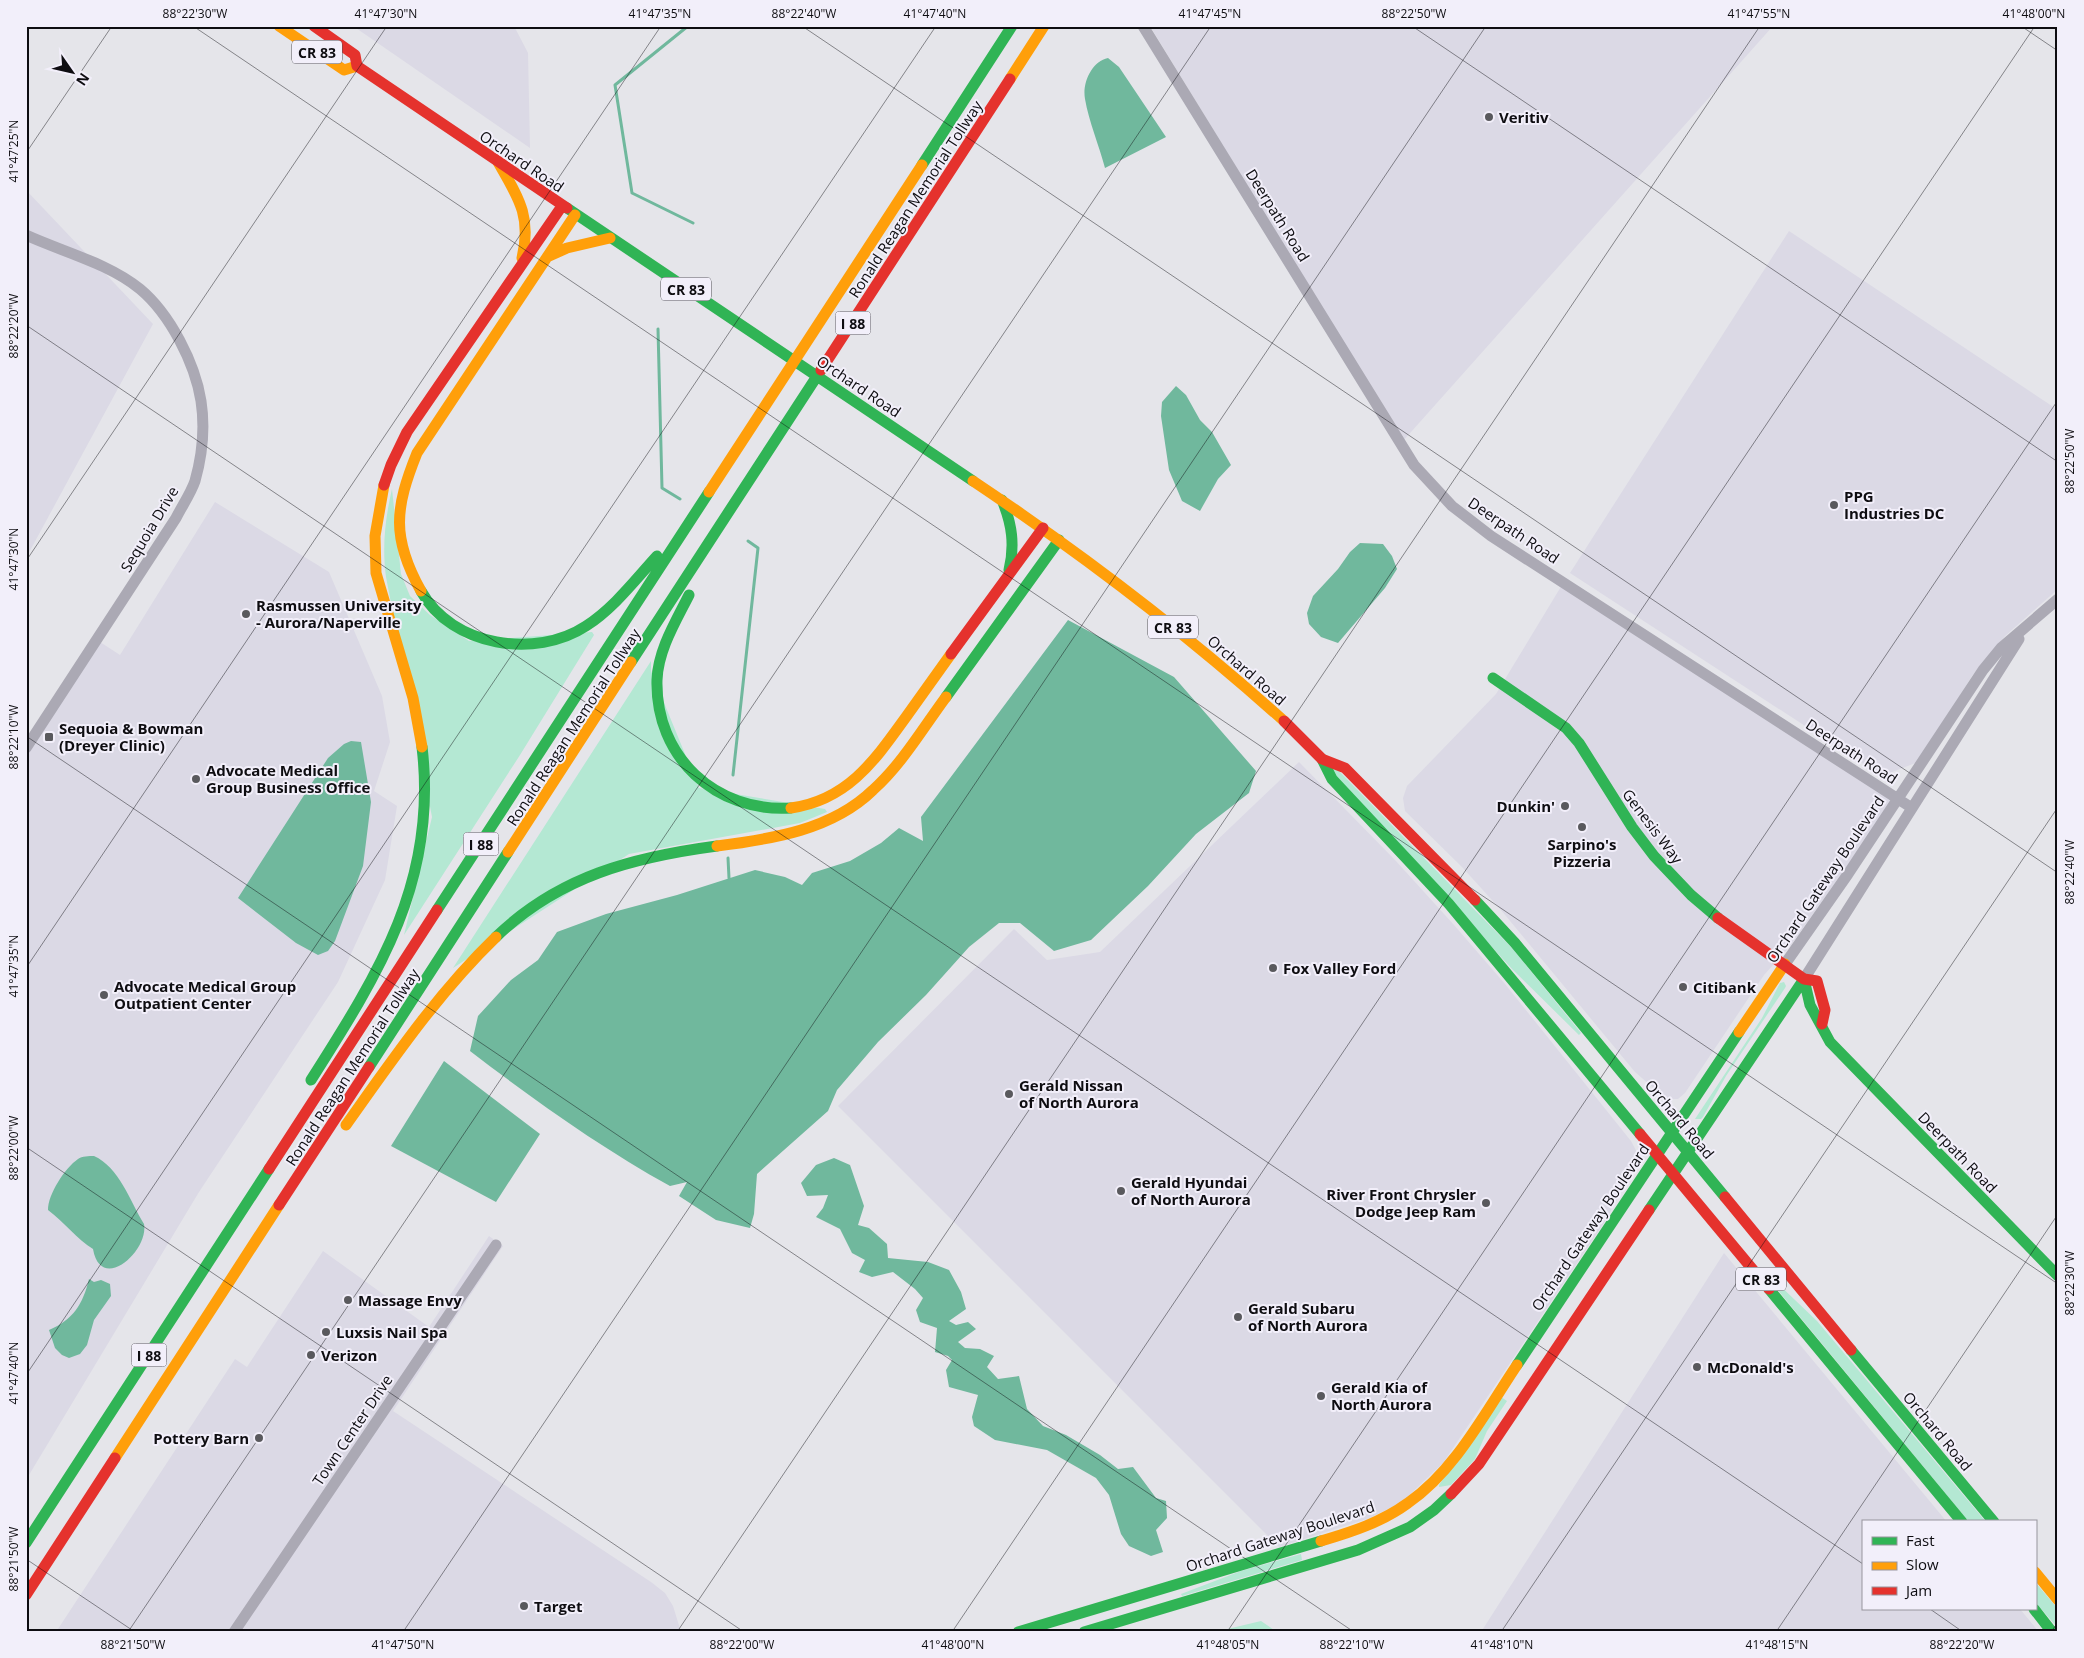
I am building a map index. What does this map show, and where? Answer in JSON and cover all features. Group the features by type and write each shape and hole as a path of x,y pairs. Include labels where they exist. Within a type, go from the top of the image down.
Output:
{"main road":[{"name":"Orchard Road","path":"279,26 344,70 357,66"},
{"name":"Orchard Road","path":"314,26 355,56 357,66 575,215 1043,528 1200,649 1322,758 1345,768 1464,888 1515,943 1992,1520"},
{"name":"Ronald Reagan Memorial Tollway","path":"26,1543 1012,26"},
{"name":"Ronald Reagan Memorial Tollway","path":"26,1595 1044,26"},
{"path":"498,162 523,209 527,223 525,247 520,265"},
{"path":"308,1086 373,980 395,935 412,886 422,844 425,791 424,755 419,725 376,575 375,529 383,488 407,432 562,206"},
{"path":"575,215 417,453 401,496 398,516 403,553 414,583 432,608 446,620 481,638 513,645 547,642 574,633 590,624 689,522"},
{"path":"547,257 567,248 610,238"},
{"path":"1002,500 1008,513 1014,544 1007,577"},
{"path":"722,525 662,656 657,678 660,718 666,734 684,765 695,777 722,795 752,806 785,808 805,806 822,800 842,790 863,773 1043,528"},
{"path":"314,1152 342,1131 450,983 495,936 538,903 566,887 625,863 684,850 777,836 819,825 854,806 871,793 898,763 936,712 1059,540"},
{"name":"Genesis Way","path":"1493,678 1566,728 1579,743 1632,827 1654,856 1691,896 1720,920 1804,979"},
{"name":"Orchard Road","path":"1322,758 1332,779 1449,904 1960,1520"},
{"name":"Orchard Gateway Boulevard","path":"1018,1632 1351,1532 1386,1518 1410,1504 1436,1480 1456,1455 1785,964"},
{"path":"1804,979 1817,981 1821,989 1825,1010 1822,1024"},
{"name":"Orchard Gateway Boulevard","path":"1084,1632 1358,1550 1410,1527 1434,1510 1458,1488 1479,1464 1804,979"},
{"name":"Deerpath Road","path":"1804,979 1805,996 1812,1012 1822,1024 1830,1042 2058,1276"},
{"path":"271,1166 298,1102"},
{"path":"2036,1573 2058,1600"},
{"path":"2035,1610 2052,1632"}],"street":[{"name":"Deerpath Road","path":"1143,26 1414,465 1452,506 1491,536 1912,808"},
{"name":"Sequoia Drive","path":"26,235 113,272 140,289 161,312 176,334 194,374 201,401 203,434 195,482 176,518 26,748"},
{"name":"Orchard Gateway Boulevard","path":"1785,964 1983,670 2001,648 2058,599"},
{"name":"Orchard Gateway Boulevard","path":"1804,979 2027,627"},
{"name":"Town Center Drive","path":"234,1632 496,1245"}],"shaded area":[{"path":"353,26 514,26 528,53 530,148"},
{"path":"1150,26 1773,26 1403,441"},
{"path":"1108,58 1119,67 1166,137 1105,168 1084,93 1089,74 1093,68 1097,63"},
{"path":"26,190 153,324 26,558"},
{"path":"1789,231 2058,410 2058,589 2005,636 1972,676 1918,762 1882,776 1570,573"},
{"path":"1176,386 1186,395 1200,420 1212,432 1231,465 1218,479 1200,511 1182,501 1169,470 1161,416 1162,402"},
{"path":"392,489 401,574 410,596 430,615 469,641 592,632 594,635 520,755 404,935 432,817 386,577 385,533"},
{"path":"215,502 329,572 382,696 390,742 374,791 397,806 385,880 338,982 199,1192 26,1480 26,756 100,642 120,655"},
{"path":"1360,543 1383,544 1392,556 1397,569 1385,588 1338,643 1321,637 1309,624 1307,613 1313,596 1338,569 1350,552"},
{"path":"1562,585 1894,800 1791,945 1764,975 1685,1093 1678,1099 1666,1099 1635,1072 1501,910 1462,867 1405,811 1403,798 1407,786 1496,694"},
{"path":"1068,620 1174,677 1256,771 1249,793 1196,834 1148,886 1091,940 1054,951 1020,923 999,923 969,947 926,995 878,1042 837,1090 828,1111 757,1174 754,1214 750,1228 716,1220 679,1196 687,1182 670,1186 644,1171 568,1122 470,1051 478,1016 511,980 538,960 557,932 606,914 677,895 755,870 785,877 802,885 812,873 850,861 881,843 899,828 923,841 921,817"},
{"path":"651,661 651,671 699,788 825,809 827,812 800,823 629,854 453,968"},
{"path":"351,741 361,742 371,802 363,866 335,941 328,951 318,955 296,943 238,898 328,758 344,744"},
{"path":"1299,762 1395,860 1505,984 1631,1141 1639,1156 1636,1165 1604,1223 1443,1463 1402,1502 1370,1518 1279,1547 838,1106 1014,929 1047,960 1100,952"},
{"path":"1335,767 1512,948 1581,1033 1579,1035 1512,969 1331,771"},
{"path":"1784,982 1785,988 1726,1076 1703,1117 1695,1119 1762,1018 1780,983"},
{"path":"444,1061 540,1134 496,1202 391,1146"},
{"path":"86,1156 94,1156 103,1161 117,1176 144,1224 144,1235 139,1246 123,1264 114,1268 105,1268 98,1262 93,1249 48,1210 54,1189 73,1163"},
{"path":"834,1158 850,1165 864,1206 858,1225 869,1228 887,1244 888,1258 928,1262 949,1270 961,1292 966,1309 949,1321 956,1325 968,1322 976,1329 958,1342 965,1348 980,1349 994,1356 987,1367 998,1379 1019,1376 1027,1409 1043,1426 1066,1435 1100,1455 1118,1469 1133,1467 1156,1498 1166,1501 1167,1518 1156,1530 1163,1552 1151,1556 1129,1546 1121,1534 1109,1495 1096,1478 1047,1450 995,1440 974,1426 972,1417 978,1395 949,1387 946,1370 952,1360 948,1356 935,1352 937,1328 920,1322 916,1310 923,1298 915,1289 893,1272 872,1277 859,1272 865,1260 852,1253 840,1229 816,1217 823,1208 828,1195 807,1196 801,1183 816,1165"},
{"path":"489,1236 503,1246 393,1411 651,1582 665,1593 673,1606 681,1632 56,1632 235,1359 247,1367 323,1251 429,1327"},
{"path":"1724,1253 1945,1520 1862,1520 1862,1610 2021,1610 2039,1632 1481,1632"},
{"path":"1770,1276 1817,1321 1984,1520 1967,1520 1768,1278"},
{"path":"89,1279 94,1282 101,1280 110,1284 111,1296 94,1320 87,1345 80,1354 69,1358 62,1355 55,1348 49,1330 65,1321 76,1310 84,1296"},
{"path":"1501,1397 1507,1401 1487,1431 1475,1459 1451,1485 1439,1487 1439,1485"},
{"path":"1301,1554 1302,1560 1182,1596 1181,1594 1241,1571"},
{"path":"2036,1583 2058,1609 2058,1628 2036,1603"},
{"path":"1261,1621 1277,1632 1215,1632"}],"waterway":[{"path":"688,26 615,85 632,193 693,223"},
{"path":"658,329 662,488 680,499"},
{"path":"733,775 758,548 748,541"},
{"path":"728,858 729,878"}],"traffic: fast":[{"path":"922,165 1012,26"},
{"path":"567,208 973,481"},
{"path":"631,662 821,370"},
{"path":"437,910 709,492"},
{"path":"1002,500 1008,518 1012,543 1009,570"},
{"path":"946,697 1059,540"},
{"path":"421,591 435,610 453,625 474,635 496,642 520,644 543,642 566,636 596,619 624,593 657,556"},
{"path":"689,595 668,636 658,669 659,708 667,733 679,756 695,775 715,790 738,801 764,807 791,808"},
{"path":"1493,678 1566,728 1579,743 1632,827 1654,856 1691,895 1718,918"},
{"path":"311,1080 359,1002 380,963 398,923 412,883 421,840 425,795 422,747"},
{"path":"1322,759 1332,779 1449,904 1640,1134"},
{"path":"496,937 520,916 572,884 599,873 656,856 717,846"},
{"path":"369,1067 508,852"},
{"path":"1475,900 1515,943 1725,1197"},
{"path":"1804,979 1810,1005 1830,1042 2058,1276"},
{"path":"1649,1210 1804,979"},
{"path":"1517,1365 1739,1032"},
{"path":"26,1543 269,1169"},
{"path":"1769,1289 1960,1520"},
{"path":"1851,1350 1992,1520"},
{"path":"1084,1632 1358,1550 1410,1527 1434,1510 1451,1494"},
{"path":"1018,1632 1321,1541"},
{"path":"2035,1610 2052,1632"}],"traffic: slow":[{"path":"279,26 344,70 357,66"},
{"path":"1010,79 1044,26"},
{"path":"498,162 512,186 524,218 525,243 522,258"},
{"path":"709,492 922,165"},
{"path":"421,591 411,572 405,554 399,522 404,490 417,453 575,215"},
{"path":"547,257 567,248 610,238"},
{"path":"973,481 1133,595 1247,688 1284,721"},
{"path":"384,485 375,536 376,573 413,698 422,747"},
{"path":"791,808 811,804 829,796 858,776 883,748 951,654"},
{"path":"508,852 631,662"},
{"path":"717,846 780,836 820,823 839,815 857,804 884,780 946,697"},
{"path":"346,1125 435,1004 496,937"},
{"path":"1739,1032 1785,964"},
{"path":"115,1458 279,1205"},
{"path":"1321,1541 1377,1521 1398,1510 1425,1490 1455,1457 1517,1365"},
{"path":"2036,1573 2058,1600"}],"traffic: jam":[{"path":"314,26 355,55 357,66 567,208"},
{"path":"821,370 1010,79"},
{"path":"384,485 391,465 407,432 562,206"},
{"path":"951,654 1043,528"},
{"path":"1284,721 1322,759 1345,768 1475,900"},
{"path":"269,1169 437,910"},
{"path":"1718,918 1804,979 1817,981 1825,1010 1822,1024"},
{"path":"279,1205 369,1067"},
{"path":"1640,1134 1769,1289"},
{"path":"1725,1197 1851,1350"},
{"path":"1451,1494 1479,1464 1649,1210"},
{"path":"26,1595 115,1458"}],"place":[{"name":"Veritiv","path":"1489,117"},
{"name":"PPG Industries DC","path":"1834,505"},
{"name":"Rasmussen University - Aurora/Naperville","path":"246,614"},
{"name":"Sequoia & Bowman (Dreyer Clinic)","path":"49,737"},
{"name":"Advocate Medical Group Business Office","path":"196,779"},
{"name":"Dunkin'","path":"1565,806"},
{"name":"Sarpino's Pizzeria","path":"1582,827"},
{"name":"Fox Valley Ford","path":"1273,968"},
{"name":"Citibank","path":"1683,987"},
{"name":"Advocate Medical Group Outpatient Center","path":"104,995"},
{"name":"Gerald Nissan of North Aurora","path":"1009,1094"},
{"name":"Gerald Hyundai of North Aurora","path":"1121,1191"},
{"name":"River Front Chrysler Dodge Jeep Ram","path":"1486,1203"},
{"name":"Massage Envy","path":"348,1300"},
{"name":"Gerald Subaru of North Aurora","path":"1238,1317"},
{"name":"Luxsis Nail Spa","path":"326,1332"},
{"name":"Verizon","path":"311,1355"},
{"name":"McDonald's","path":"1697,1367"},
{"name":"Gerald Kia of North Aurora","path":"1321,1396"},
{"name":"Pottery Barn","path":"259,1438"},
{"name":"Target","path":"524,1606"}]}
